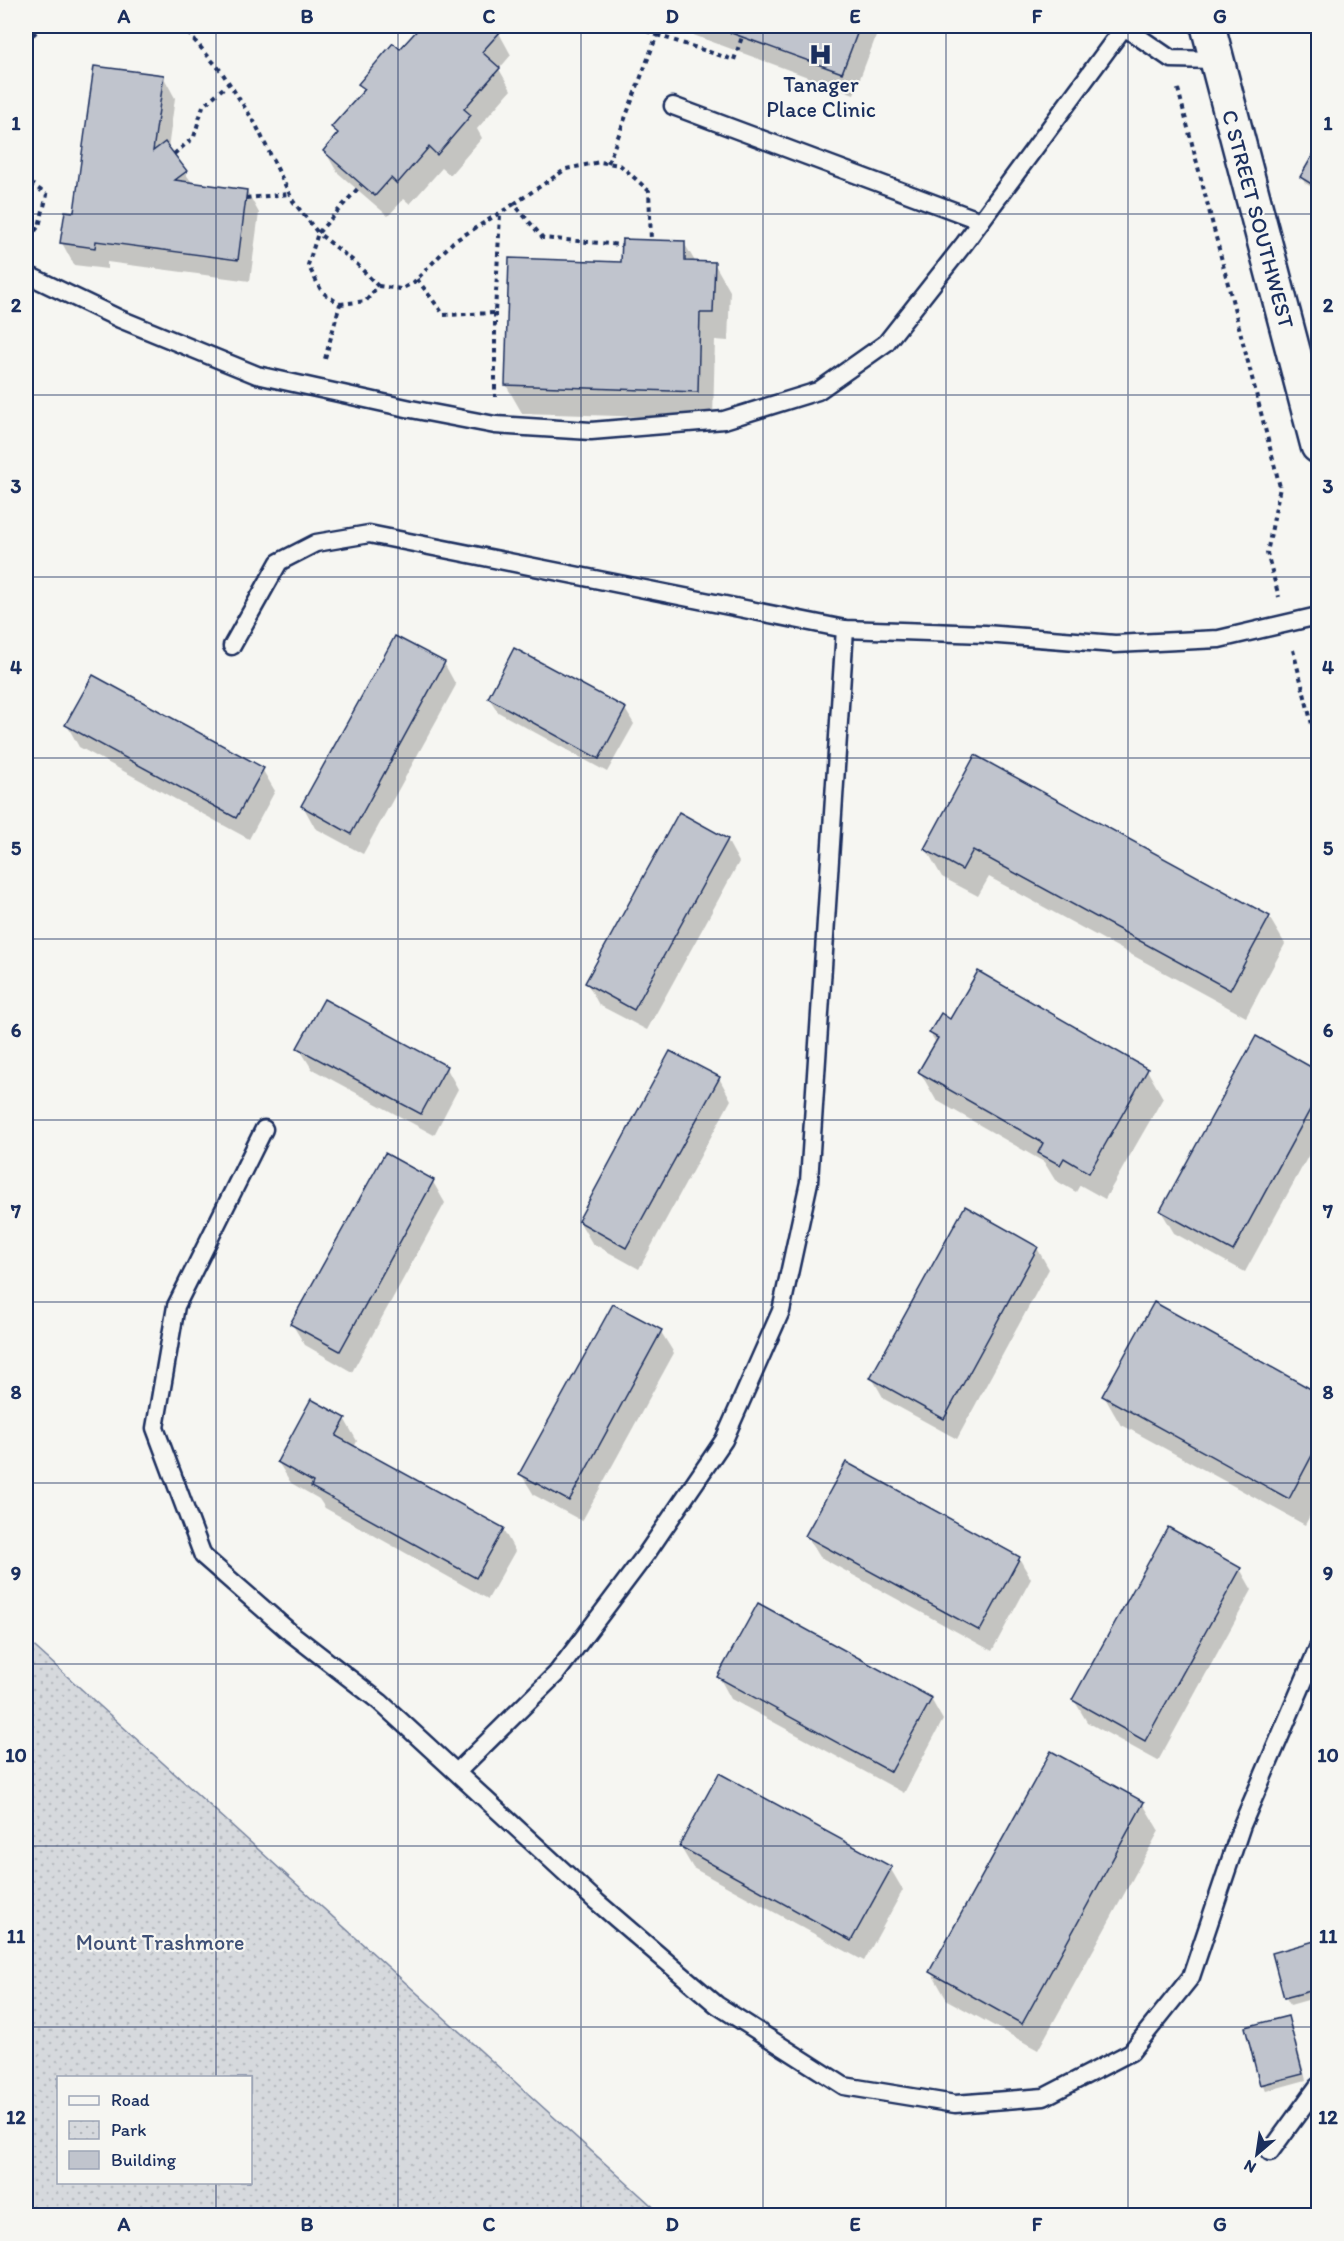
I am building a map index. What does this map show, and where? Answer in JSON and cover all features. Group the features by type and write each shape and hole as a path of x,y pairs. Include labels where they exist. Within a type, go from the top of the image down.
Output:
{"main road":[{"name":"C STREET SOUTHWEST","path":"1208,26 1318,447"}],"lane":[{"path":"26,265 31,276 120,319 257,375 316,389 495,425 591,431 724,420 818,392 886,343 981,221 1123,26 1171,59 1216,60"},
{"path":"673,106 981,221"},
{"path":"232,646 279,562 316,543 369,534 845,629 985,634 1115,644 1219,639 1318,616"},
{"path":"457,1772 556,1674 647,1553 724,1440 781,1311 809,1182 845,629"},
{"path":"264,1129 176,1306 155,1428 203,1556 291,1634 380,1702 597,1902 717,2006 844,2086 955,2104 1044,2097 1131,2052 1191,1977 1242,1825 1318,1648"},
{"path":"1270,2152 1318,2086"}],"path":[{"path":"26,41 43,26"},
{"path":"182,26 229,83 255,123 289,194 318,233 356,263 378,286 401,289 417,279 453,242 566,169 600,162 620,165 649,191 651,240"},
{"path":"634,26 734,60 742,37"},
{"path":"608,163 657,35"},
{"path":"1171,59 1280,487 1267,553"},
{"path":"174,154 194,137 203,106 229,83"},
{"path":"26,176 29,182 47,195 39,226 26,242"},
{"path":"362,184 318,233 308,265 322,292 340,304 366,301 378,286"},
{"path":"246,198 289,194"},
{"path":"514,204 543,238 622,245"},
{"path":"495,425 495,313 500,213"},
{"path":"417,279 444,315 495,313"},
{"path":"316,389 340,304"}],"green space":[{"name":"Mount Trashmore","path":"26,1639 662,2215 26,2215"}],"building":[{"path":"421,26 492,26 500,32 482,52 500,68 464,109 471,115 437,155 429,147 397,184 391,178 375,196 323,151 338,133 331,127 365,89 358,84 393,43 400,49"},
{"name":"Tanager Place Clinic","path":"712,26 860,26 842,73"},
{"path":"94,66 164,75 153,151 165,142 187,171 175,180 247,190 238,260 96,241 95,248 60,243 65,211 74,212"},
{"path":"1318,146 1318,188 1300,177"},
{"path":"622,239 685,241 685,261 715,262 713,313 700,313 698,392 505,385 509,258 621,262"},
{"path":"395,636 445,662 351,834 301,806"},
{"path":"514,648 626,708 599,759 488,698"},
{"path":"93,675 264,768 236,818 65,725"},
{"path":"975,755 1270,916 1230,990 973,850 962,870 924,849"},
{"path":"679,812 728,839 634,1010 585,983"},
{"path":"978,971 1148,1069 1089,1173 1064,1158 1060,1165 1038,1153 1043,1143 918,1072 938,1038 929,1033 941,1013 950,1019"},
{"path":"324,999 447,1066 421,1114 297,1048"},
{"path":"1256,1036 1318,1071 1318,1095 1233,1251 1160,1211"},
{"path":"670,1051 720,1077 626,1248 578,1221"},
{"path":"385,1153 434,1180 340,1351 290,1324"},
{"path":"965,1206 1038,1247 944,1419 870,1378"},
{"path":"1154,1302 1318,1393 1318,1444 1289,1499 1102,1396"},
{"path":"613,1304 662,1330 569,1501 519,1474"},
{"path":"311,1399 346,1418 336,1436 504,1528 476,1578 311,1487 313,1482 277,1462"},
{"path":"846,1462 1020,1557 980,1631 805,1536"},
{"path":"1168,1527 1241,1568 1145,1741 1072,1700"},
{"path":"758,1603 932,1698 891,1772 717,1677"},
{"path":"1051,1751 1144,1802 1022,2024 929,1972"},
{"path":"719,1773 892,1867 851,1941 679,1846"},
{"path":"1318,1940 1318,1989 1284,1998 1272,1953"},
{"path":"1288,2016 1303,2074 1260,2085 1245,2027"}],"place":[{"name":"Tanager Place Clinic","path":"821,55"}]}
